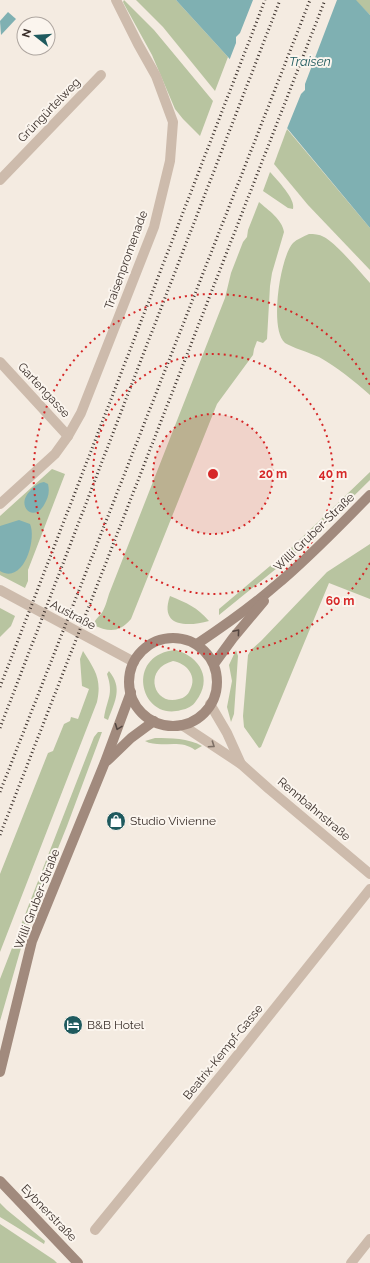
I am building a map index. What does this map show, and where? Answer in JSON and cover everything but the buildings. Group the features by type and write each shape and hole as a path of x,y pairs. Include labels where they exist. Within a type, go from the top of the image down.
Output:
{"street":[{"name":"Traisenpromenade","path":"0,504 55,454 68,436 81,413 154,227 170,160 173,122 156,76 116,0"},
{"name":"Grüngürtelweg","path":"0,180 101,75"},
{"name":"Gartengasse","path":"0,362 68,436"},
{"name":"Willi Gruber-Straße","path":"197,644 224,626 275,587 317,548 370,495"},
{"name":"Willi Gruber-Straße","path":"214,664 233,638 275,587"},
{"name":"Austraße","path":"0,590 134,662"},
{"path":"169,638 183,638 197,644 214,664 217,677 216,690 210,704 198,719 182,725 171,726 148,719 139,709 132,692 129,678 134,662 142,650 154,642 169,638"},
{"name":"Willi Gruber-Straße","path":"0,1072 32,941 132,692"},
{"name":"Rennbahnstraße","path":"210,704 227,733 241,764"},
{"name":"Willi Gruber-Straße","path":"105,762 131,738 154,721"},
{"name":"Rennbahnstraße","path":"182,725 241,764 370,874"},
{"name":"Beatrix-Kempf-Gasse","path":"94,1230 243,1049 370,890"},
{"name":"Eybnerstraße","path":"0,1181 78,1263"},
{"path":"351,1263 370,1239"}],"green space":[{"path":"124,0 154,30 213,101 200,136 175,109 152,55 124,4"},
{"path":"136,0 176,0 228,57 215,91 163,27"},
{"path":"355,0 370,0 370,15"},
{"path":"287,129 370,228 370,270 308,205 274,164"},
{"path":"270,172 289,195 292,200 293,209 288,208 263,191"},
{"path":"259,202 278,219 284,232 272,273 267,339 263,343 257,341 253,355 217,404 131,619 127,624 114,630 104,629 93,625 105,607 225,298 231,273 243,242 247,237 248,230"},
{"path":"309,234 320,235 329,240 348,258 370,283 370,395 352,379 332,365 319,357 285,343 280,336 277,309 278,293 284,263 288,251 293,243"},
{"path":"52,469 65,474 28,570 28,581 25,588 0,575 0,516"},
{"path":"370,472 370,480 298,551 219,615 219,609 289,550"},
{"path":"370,544 370,599 329,583 261,747 259,748 244,727 243,716 248,655 251,650 327,572"},
{"path":"170,596 191,606 209,621 184,624 172,619 168,614"},
{"path":"0,608 15,616 11,626 0,637"},
{"path":"176,650 184,653 197,663 201,670 203,685 201,693 195,703 190,707 181,710 167,711 156,706 148,697 144,686 144,674 149,663 160,654","holes":["173,661 186,667 192,675 192,685 184,697 170,700 163,698 158,693 155,686 157,671 163,665"]},
{"path":"236,650 238,656 234,714 231,722 227,707 232,681 229,665"},
{"path":"83,651 94,669 98,681 99,687 97,702 0,952 0,874 48,753 53,751 64,724 70,721 71,717 78,719 89,689 82,686 80,659"},
{"path":"109,671 116,683 117,689 115,701 108,720 104,718 110,692 107,674"},
{"path":"98,732 102,732 23,941 0,1021 0,979 94,737"},
{"path":"155,738 185,740 202,746 195,750 189,746 177,744 157,744 145,741"},
{"path":"0,1203 45,1241 44,1244 0,1217"},
{"path":"0,1224 54,1260 57,1263 0,1263"}],"water":[{"name":"Traisen","path":"176,0 356,0 370,15 370,228 228,57"},
{"path":"8,12 16,19 1,35 0,21"},
{"path":"44,482 48,484 49,493 44,505 40,510 35,512 27,510 24,502 26,496 35,486"},
{"path":"19,520 30,524 32,540 30,550 21,566 15,572 8,574 0,571 0,526"}],"pier":[{"path":"253,0 337,0 305,84 305,90 301,94 286,131 229,61 236,43 236,37 240,33"}],"railway":[{"path":"0,687 265,0"},
{"path":"0,728 280,0"},
{"path":"0,792 310,0"},
{"path":"0,835 325,0"}],"place":[{"name":"Studio Vivienne","path":"116,821"},
{"name":"B&B Hotel","path":"73,1025"}]}
